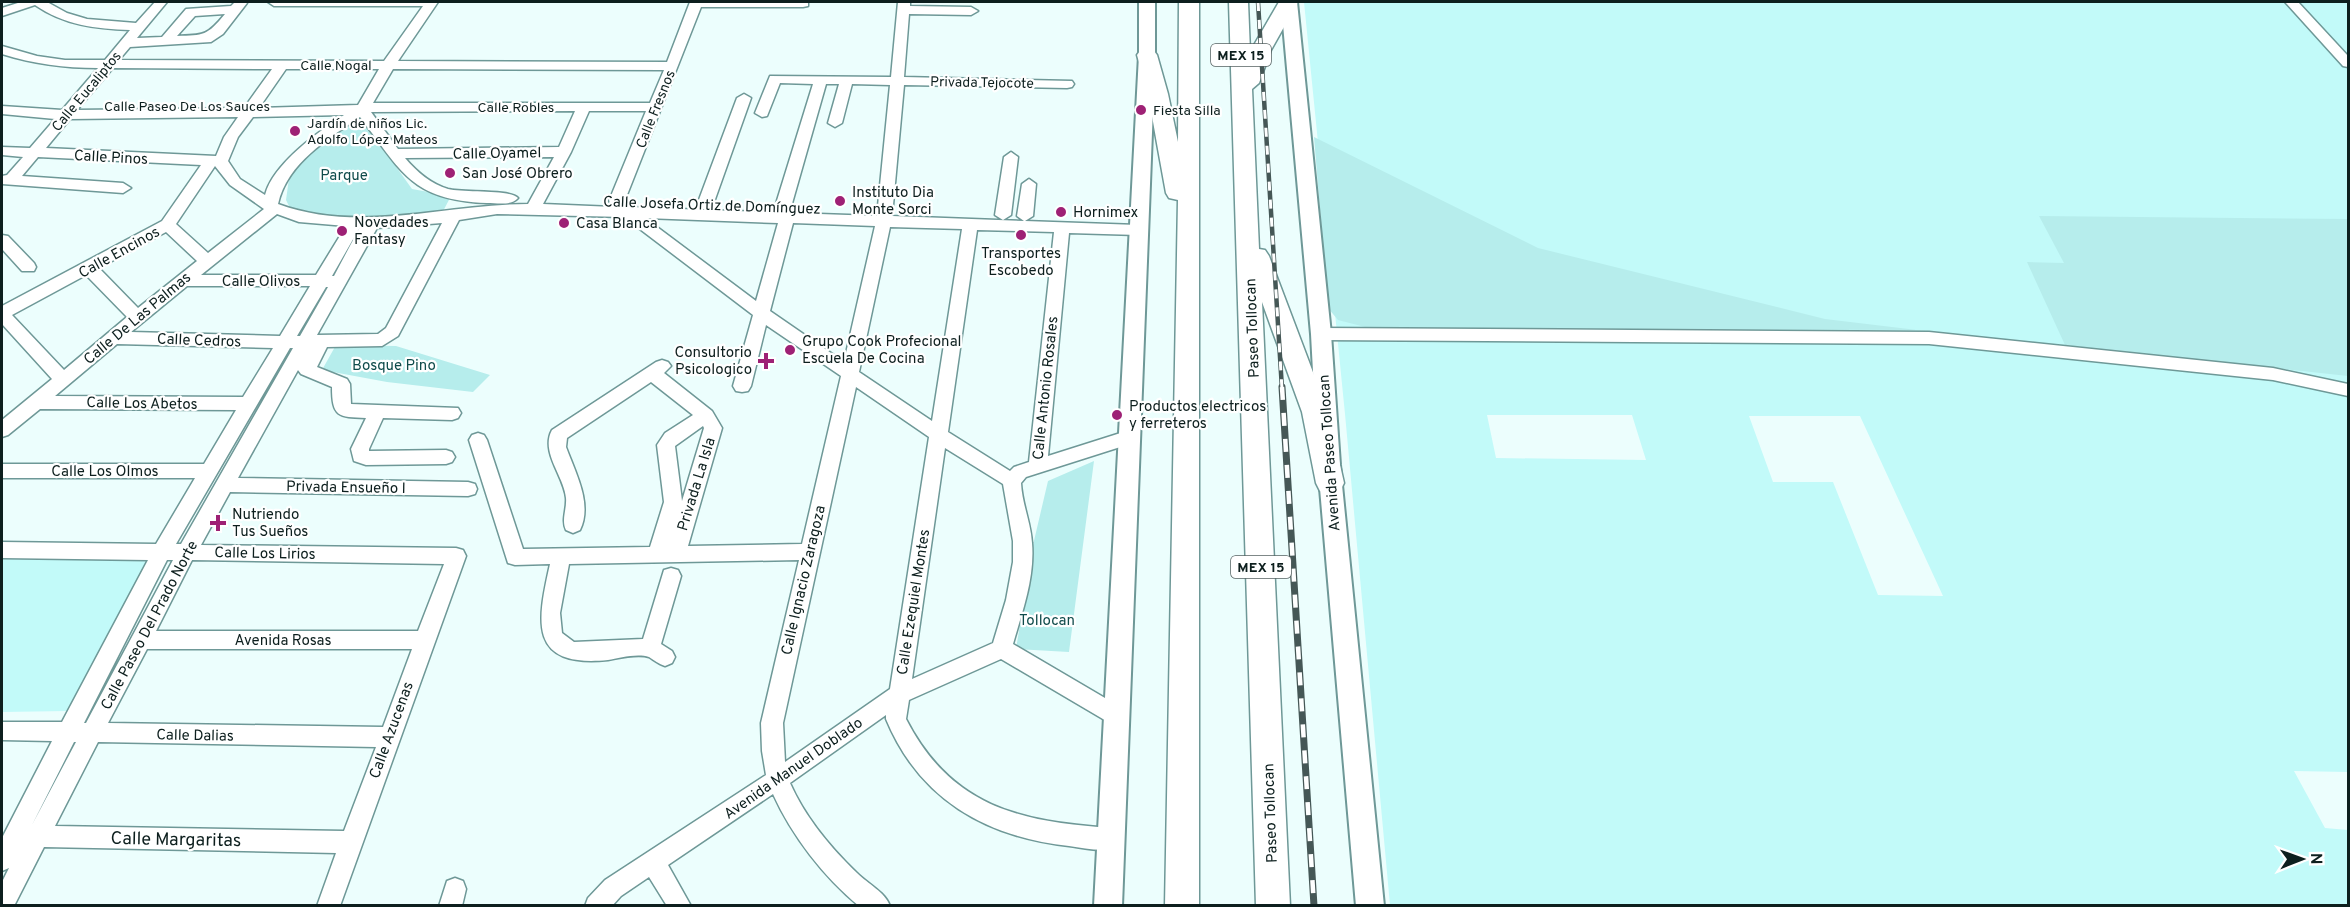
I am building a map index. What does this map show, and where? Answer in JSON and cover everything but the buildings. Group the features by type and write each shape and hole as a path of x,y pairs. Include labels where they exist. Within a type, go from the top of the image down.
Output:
{"highway":[{"name":"MEX 15","path":"1182,906 1189,2"},
{"name":"Paseo Tollocan","path":"1238,2 1244,108 1273,906"},
{"path":"1244,108 1253,67 1260,49 1280,19 1288,2"},
{"path":"1147,55 1158,94 1178,199 1189,231"},
{"path":"1248,229 1315,412 1330,483"}],"main road":[{"path":"1108,906 1147,55 1147,2"},
{"name":"Avenida Paseo Tollocan","path":"1288,2 1321,334 1330,483 1370,906"}],"street":[{"path":"2,12 32,2"},
{"path":"39,2 54,14 72,20 140,27"},
{"name":"Calle Eucaliptos","path":"6,180 34,153 161,2"},
{"path":"274,2 432,2"},
{"path":"272,207 274,189 294,162 316,140 368,107 389,64 432,2"},
{"path":"696,2 803,3"},
{"name":"Calle Fresnos","path":"622,207 656,107 696,2"},
{"path":"2291,2 2349,63"},
{"path":"904,6 971,11"},
{"name":"Calle Ignacio Zaragoza","path":"879,906 837,871 795,812 778,779 772,743 772,723 885,216 904,6"},
{"path":"127,43 165,42 209,38 238,7 191,12 165,42"},
{"name":"Calle Nogal","path":"2,50 36,60 65,64 672,66"},
{"name":"Calle Encinos","path":"2,314 167,225 216,161 282,65"},
{"name":"Privada Tejocote","path":"762,113 775,79 1067,84"},
{"path":"742,386 821,79"},
{"path":"835,123 847,80"},
{"path":"705,205 744,98"},
{"name":"Calle Paseo De Los Sauces","path":"2,101 68,111"},
{"path":"368,107 393,154 424,185 442,194 535,204 564,152 584,107"},
{"name":"Calle Paseo De Los Sauces","path":"2,110 368,107"},
{"name":"Calle Robles","path":"368,107 656,107"},
{"name":"Calle Pinos","path":"2,151 216,161"},
{"name":"Calle Oyamel","path":"393,154 564,152"},
{"path":"1003,215 1011,157"},
{"name":"Calle Josefa Ortiz de Domínguez","path":"216,161 235,182 272,207 299,217 363,223 453,217 482,210 535,204 885,216 1003,215 1138,225"},
{"path":"6,180 123,188"},
{"path":"1026,216 1029,184"},
{"name":"Calle Josefa Ortiz de Domínguez","path":"622,207 705,205 785,212"},
{"name":"Calle De Las Palmas","path":"2,430 272,207"},
{"path":"622,207 762,314 939,435 1012,481 1013,503 1023,549 1016,593 1001,650 1012,653 1115,715"},
{"name":"Calle Josefa Ortiz de Domínguez","path":"885,216 970,224 1062,228 1138,225"},
{"name":"Calle Cedros","path":"114,338 284,342 382,340 389,336 453,217"},
{"name":"Calle Paseo Del Prado Norte","path":"2,860 8,836 69,733 162,551 284,342 331,281 363,223"},
{"name":"Calle Ezequiel Montes","path":"970,224 895,714 899,728 929,772 947,791 970,807 1024,829 1063,837 1112,839"},
{"name":"Calle Olivos","path":"167,225 207,261"},
{"name":"Calle Antonio Rosales","path":"1012,481 1020,472 1038,466 1062,228"},
{"path":"2,240 28,267"},
{"path":"89,268 138,318"},
{"name":"Calle Olivos","path":"183,280 331,281"},
{"name":"Calle Paseo Del Prado Norte","path":"2,905 187,552 225,484 312,342 331,281"},
{"path":"2,314 63,380"},
{"path":"1321,334 1938,339 2273,374 2349,390"},
{"path":"312,342 307,370 341,384 343,409 351,412 377,414 452,413"},
{"name":"Privada La Isla","path":"573,525 576,497 557,447 558,435 657,369 712,424 712,433 680,509 667,553"},
{"name":"Calle Los Abetos","path":"37,402 248,404"},
{"path":"377,414 360,449 360,456 366,458 446,457"},
{"name":"Privada La Isla","path":"680,509 673,490 666,450 668,441 706,416"},
{"path":"1038,466 1130,437"},
{"path":"478,440 510,532 514,557 809,552"},
{"name":"Calle Los Olmos","path":"2,471 208,471"},
{"name":"Privada Ensueño I","path":"225,484 468,489"},
{"name":"Calle Los Lirios","path":"2,550 456,556"},
{"name":"Calle Azucenas","path":"328,906 456,556"},
{"path":"561,556 550,620 554,637 562,647 580,652 658,652 671,576"},
{"name":"Avenida Rosas","path":"142,640 424,640"},
{"name":"Avenida Manuel Doblado","path":"596,906 613,888 778,779 898,695 1001,650"},
{"name":"Calle Dalias","path":"2,731 388,737"},
{"name":"Calle Margaritas","path":"8,836 350,842"},
{"path":"653,862 680,906"}],"shaded area":[{"path":"1304,2 2348,2 2348,772 2294,771 2325,828 2348,830 2348,905 1390,905","holes":["1487,415 1632,415 1646,460 1496,458","1749,416 1860,416 1943,596 1878,595 1833,482 1773,482"]},
{"path":"150,555 68,711 2,712 2,557"}],"green space":[{"name":"Parque","path":"357,112 412,189 451,196 440,217 388,222 293,214 286,200 291,164"},
{"path":"1314,137 1538,248 1825,319 1917,330 1369,328 1338,320 1328,308"},
{"path":"2039,216 2348,219 2348,376 2065,345 2027,262 2064,263"},
{"name":"Bosque Pino","path":"336,345 396,346 490,375 473,392 387,382 322,370"},
{"name":"Tollocan","path":"1094,461 1069,652 1016,649 1033,545 1048,481"}],"railway":[{"path":"1258,2 1282,389"},
{"path":"1282,387 1314,906"}],"place":[{"name":"Fiesta Silla","path":"1141,110"},
{"name":"Jardín de niños Lic. Adolfo López Mateos","path":"295,131"},
{"name":"San José Obrero","path":"450,173"},
{"name":"Instituto Dia Monte Sorci","path":"840,201"},
{"name":"Hornimex","path":"1061,212"},
{"name":"Casa Blanca","path":"564,223"},
{"name":"Novedades Fantasy","path":"342,231"},
{"name":"Transportes Escobedo","path":"1021,235"},
{"name":"Grupo Cook Profecional Escuela De Cocina","path":"790,350"},
{"name":"Consultorio Psicologico","path":"766,361"},
{"name":"Productos electricos y ferreteros","path":"1117,415"},
{"name":"Nutriendo Tus Sueños","path":"218,523"}]}
